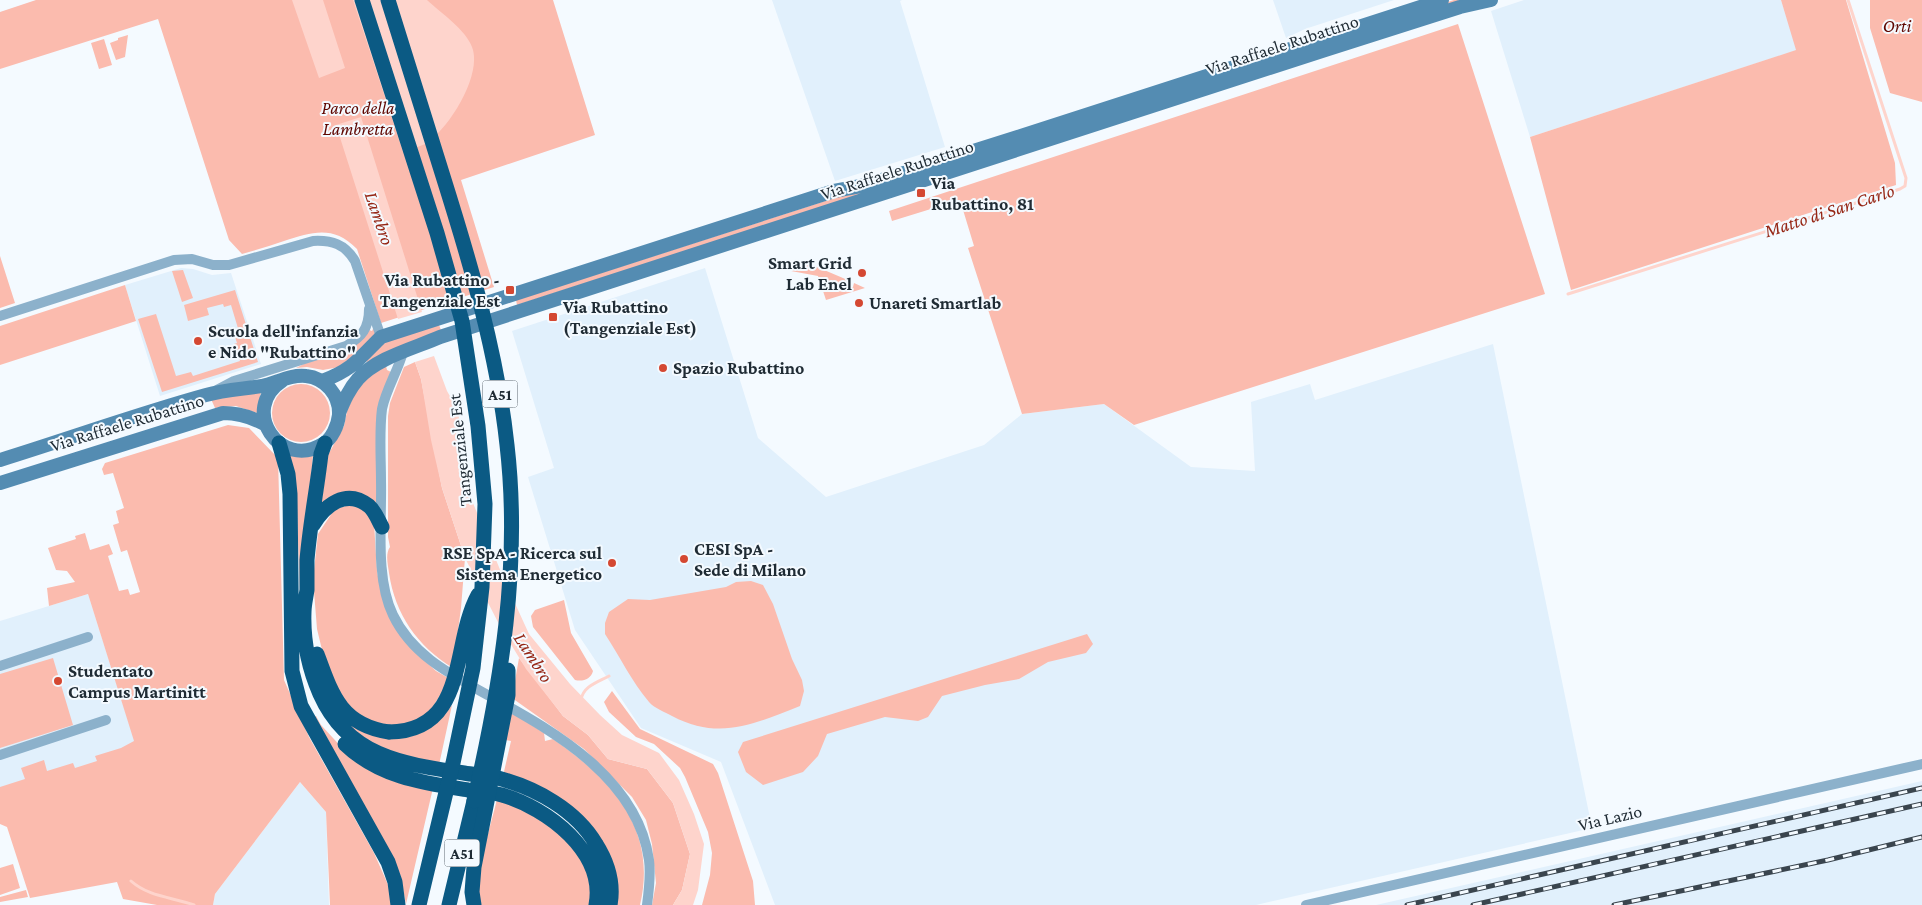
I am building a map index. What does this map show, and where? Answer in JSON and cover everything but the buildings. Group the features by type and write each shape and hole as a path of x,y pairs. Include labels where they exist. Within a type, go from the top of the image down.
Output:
{"highway":[{"name":"Tangenziale Est","path":"362,0 437,233 462,322 478,426 485,504 482,587 473,668 419,905"},
{"name":"A51","path":"388,0 460,229 493,354 507,446 512,539 504,651 489,736 449,905"},
{"path":"279,443 288,474 292,671 301,706 392,872 398,905"},
{"path":"325,444 321,454 307,560 307,591 316,654 341,708 356,721 374,730 403,732 428,722 437,713 453,686 469,615 482,587"},
{"path":"312,526 319,514 328,506 337,500 349,499 369,506 382,527"},
{"path":"307,591 304,612 305,636 313,673 320,694 342,729 357,743 376,754 400,763 497,778 542,795 562,807 578,820 592,836 604,857 604,881 610,905"},
{"path":"291,627 309,694 322,717 353,752 394,776 501,795 526,804 560,827 575,842 604,881"},
{"path":"474,905 473,882 476,850 508,695 508,667 504,651"},
{"path":"596,905 604,881"}],"street":[{"name":"Via Raffaele Rubattino","path":"0,460 206,395 260,386 295,376 304,375 322,382 354,366 381,337 500,297 834,191 866,185 1021,136 1442,0"},
{"name":"Via Raffaele Rubattino","path":"325,444 335,429 339,413 354,384 364,372 403,352 496,318 1460,7 1492,0"},
{"path":"0,316 174,260 192,259 213,266 229,265 313,241 324,240 334,242 349,251 355,261 381,337"},
{"name":"Via Raffaele Rubattino","path":"206,395 234,381 346,346 361,336 366,327 369,303"},
{"path":"403,352 382,411 382,527 384,583 388,601 401,629 424,656 441,669 520,712 554,734 585,756 618,789 638,822 647,847 650,877 647,905"},
{"path":"266,426 264,412 267,398 271,390 282,381"},
{"path":"322,382 334,395 339,413"},
{"name":"Via Raffaele Rubattino","path":"0,483 222,413 253,418 266,426 270,434 279,443"},
{"path":"279,443 288,448 302,451 325,444"},
{"path":"0,666 88,638"},
{"path":"0,755 106,720"},
{"name":"Via Lazio","path":"1306,905 1922,764"}],"shaded area":[{"path":"772,0 902,0 900,1 945,147 835,181"},
{"path":"1273,0 1394,0 1305,29 1286,38"},
{"path":"1524,0 1781,0 1797,50 1530,137 1491,11"},
{"name":"Scuola dell'infanzia e Nido \"Rubattino\"","path":"181,268 193,269 212,275 231,273 261,364 160,396 125,285"},
{"path":"705,268 758,438 826,497 984,445 1022,414 1104,404 1191,467 1255,471 1251,402 1310,384 1315,400 1493,344 1592,828 1256,905 775,905 721,762 641,728 575,630 528,477 554,468 512,331"},
{"name":"Studentato Campus Martinitt","path":"88,594 140,758 0,803 0,621"},
{"path":"1922,781 1922,905 1376,905"},
{"path":"300,782 326,812 329,905 213,905 215,894"}],"green space":[{"name":"Parco della Lambretta","path":"36,0 553,0 595,135 461,180 494,287 381,323 357,249 340,236 314,233 242,254 229,240 158,19 0,69 0,12"},
{"path":"1454,0 1470,0 517,305 516,300"},
{"path":"1781,0 1846,0 1895,163 1896,185 1571,290 1530,137 1796,50"},
{"name":"Orti","path":"1870,0 1922,0 1922,102 1890,93 1870,28"},
{"path":"1458,24 1545,294 1134,425 1104,404 1022,414 968,248 974,246 960,200 892,221 889,211"},
{"path":"128,35 125,57 116,60 110,43"},
{"path":"104,39 112,65 99,69 91,43"},
{"path":"0,256 15,303 0,308"},
{"path":"810,264 850,281 850,288 853,287 854,283 865,288 826,300 818,276 791,271"},
{"path":"183,270 193,298 182,302 172,271"},
{"path":"125,285 136,321 0,365 0,326"},
{"path":"235,290 258,362 162,392 138,319 156,314 176,376 191,372 193,376 240,361 234,344 237,343 235,337 240,335 231,305 224,307 223,304 207,308 209,315 188,321 184,305"},
{"path":"375,324 375,334 339,367 323,370 307,367 296,368 369,330 372,331"},
{"path":"439,325 441,330 368,363 366,361 386,341"},
{"path":"415,362 421,379 442,488 465,558 453,668 429,650 410,628 396,602 388,563 390,547 388,537 388,416 390,403 404,367"},
{"path":"386,366 387,370 393,373 387,386 379,510 375,506 321,506 328,455 344,426 347,411 355,393 370,375"},
{"path":"301,384 317,389 325,397 330,413 325,429 317,437 301,442 285,437 277,429 272,413 277,397 285,389"},
{"path":"261,392 257,413 236,406 215,408 211,399"},
{"path":"228,425 249,428 278,458 284,680 309,737 374,853 389,887 392,905 330,905 326,812 300,782 215,894 213,905 157,905 123,899 117,882 30,898 7,827 0,824 0,787 25,779 21,768 44,760 47,771 73,763 75,768 97,761 95,756 121,748 134,741 88,594 49,606 47,588 75,582 67,571 56,570 48,548 76,539 75,536 85,533 90,550 109,544 113,554 108,556 119,591 128,589 130,595 140,592 127,550 121,552 113,525 119,523 116,511 124,508 113,473 104,475 102,469 105,463"},
{"path":"313,455 300,595 296,484 289,456"},
{"path":"349,505 363,509 374,523 377,571 381,592 424,660 436,671 450,679 426,718 405,726 368,723 342,702 323,654 317,629 313,579 318,534 336,509"},
{"path":"751,581 763,585 773,604 792,659 802,680 804,691 800,706 752,724 721,729 706,728 689,723 651,704 637,686 605,634 605,623 609,612 628,599 650,600 726,587 736,582"},
{"path":"564,600 571,633 593,671 589,678 584,680 575,680 533,627 531,616 535,610"},
{"path":"1087,634 1093,644 1086,653 1048,662 1019,679 942,696 928,717 918,721 885,717 827,734 818,756 803,772 763,785 746,772 738,752 743,742"},
{"path":"53,658 73,725 0,748 0,674"},
{"path":"519,658 563,716 588,735 608,759 647,769 673,803 690,854 682,890 673,905 652,905 656,883 652,844 646,820 632,797 584,749 512,698"},
{"path":"612,691 640,729 713,764 718,773 753,881 755,905 702,905 710,875 712,853 708,832 685,777 680,768 654,744 636,737 609,712 604,702"},
{"path":"452,705 439,765 372,747 346,723 381,736 406,737 415,735 432,726"},
{"path":"511,712 544,733 545,741 553,739 574,754 611,789 625,808 636,829 642,852 644,877 640,905 616,905 599,839 503,776 511,741 505,740"},
{"path":"316,716 321,725 345,751 433,788 406,904 400,874 313,717"},
{"path":"497,799 535,817 571,845 587,867 592,905 480,905 479,879 481,866"},
{"path":"13,864 20,888 0,895 0,868"},
{"path":"26,890 28,897 0,902 0,897"}],"water":[{"path":"292,0 323,0 345,68 319,78"},
{"path":"353,0 427,0 459,28 472,47 474,59 473,72 461,101 444,127 425,144 403,152"},
{"name":"Lambro","path":"361,117 422,312 398,319 336,125"},
{"name":"Lambro","path":"434,356 447,391 458,410 467,482 473,503 503,577 529,634 570,684 600,715 622,735 659,753 679,780 694,814 704,844 698,890 693,905 673,905 682,890 690,854 673,803 647,769 608,759 588,735 563,716 526,669 501,628 465,558 442,488 431,440 421,379 415,362"}],"waterway":[{"name":"Matto di San Carlo","path":"1568,294 1905,186 1906,178 1848,0"},
{"name":"Matto di San Carlo","path":"581,700 582,695 588,688 609,676"},
{"path":"131,881 153,894 194,905"}],"railway":[{"path":"1407,905 1922,788"},
{"path":"1473,905 1922,804"},
{"path":"1614,905 1828,860 1922,837"}],"place":[{"name":"Via Rubattino, 81","path":"921,193"},
{"name":"Smart Grid Lab Enel","path":"862,273"},
{"name":"Via Rubattino - Tangenziale Est","path":"510,290"},
{"name":"Unareti Smartlab","path":"859,303"},
{"name":"Via Rubattino (Tangenziale Est)","path":"553,317"},
{"name":"Scuola dell'infanzia e Nido \"Rubattino\"","path":"198,341"},
{"name":"Spazio Rubattino","path":"663,368"},
{"name":"CESI SpA - Sede di Milano","path":"684,559"},
{"name":"RSE SpA - Ricerca sul Sistema Energetico","path":"612,563"},
{"name":"Studentato Campus Martinitt","path":"58,681"}]}
